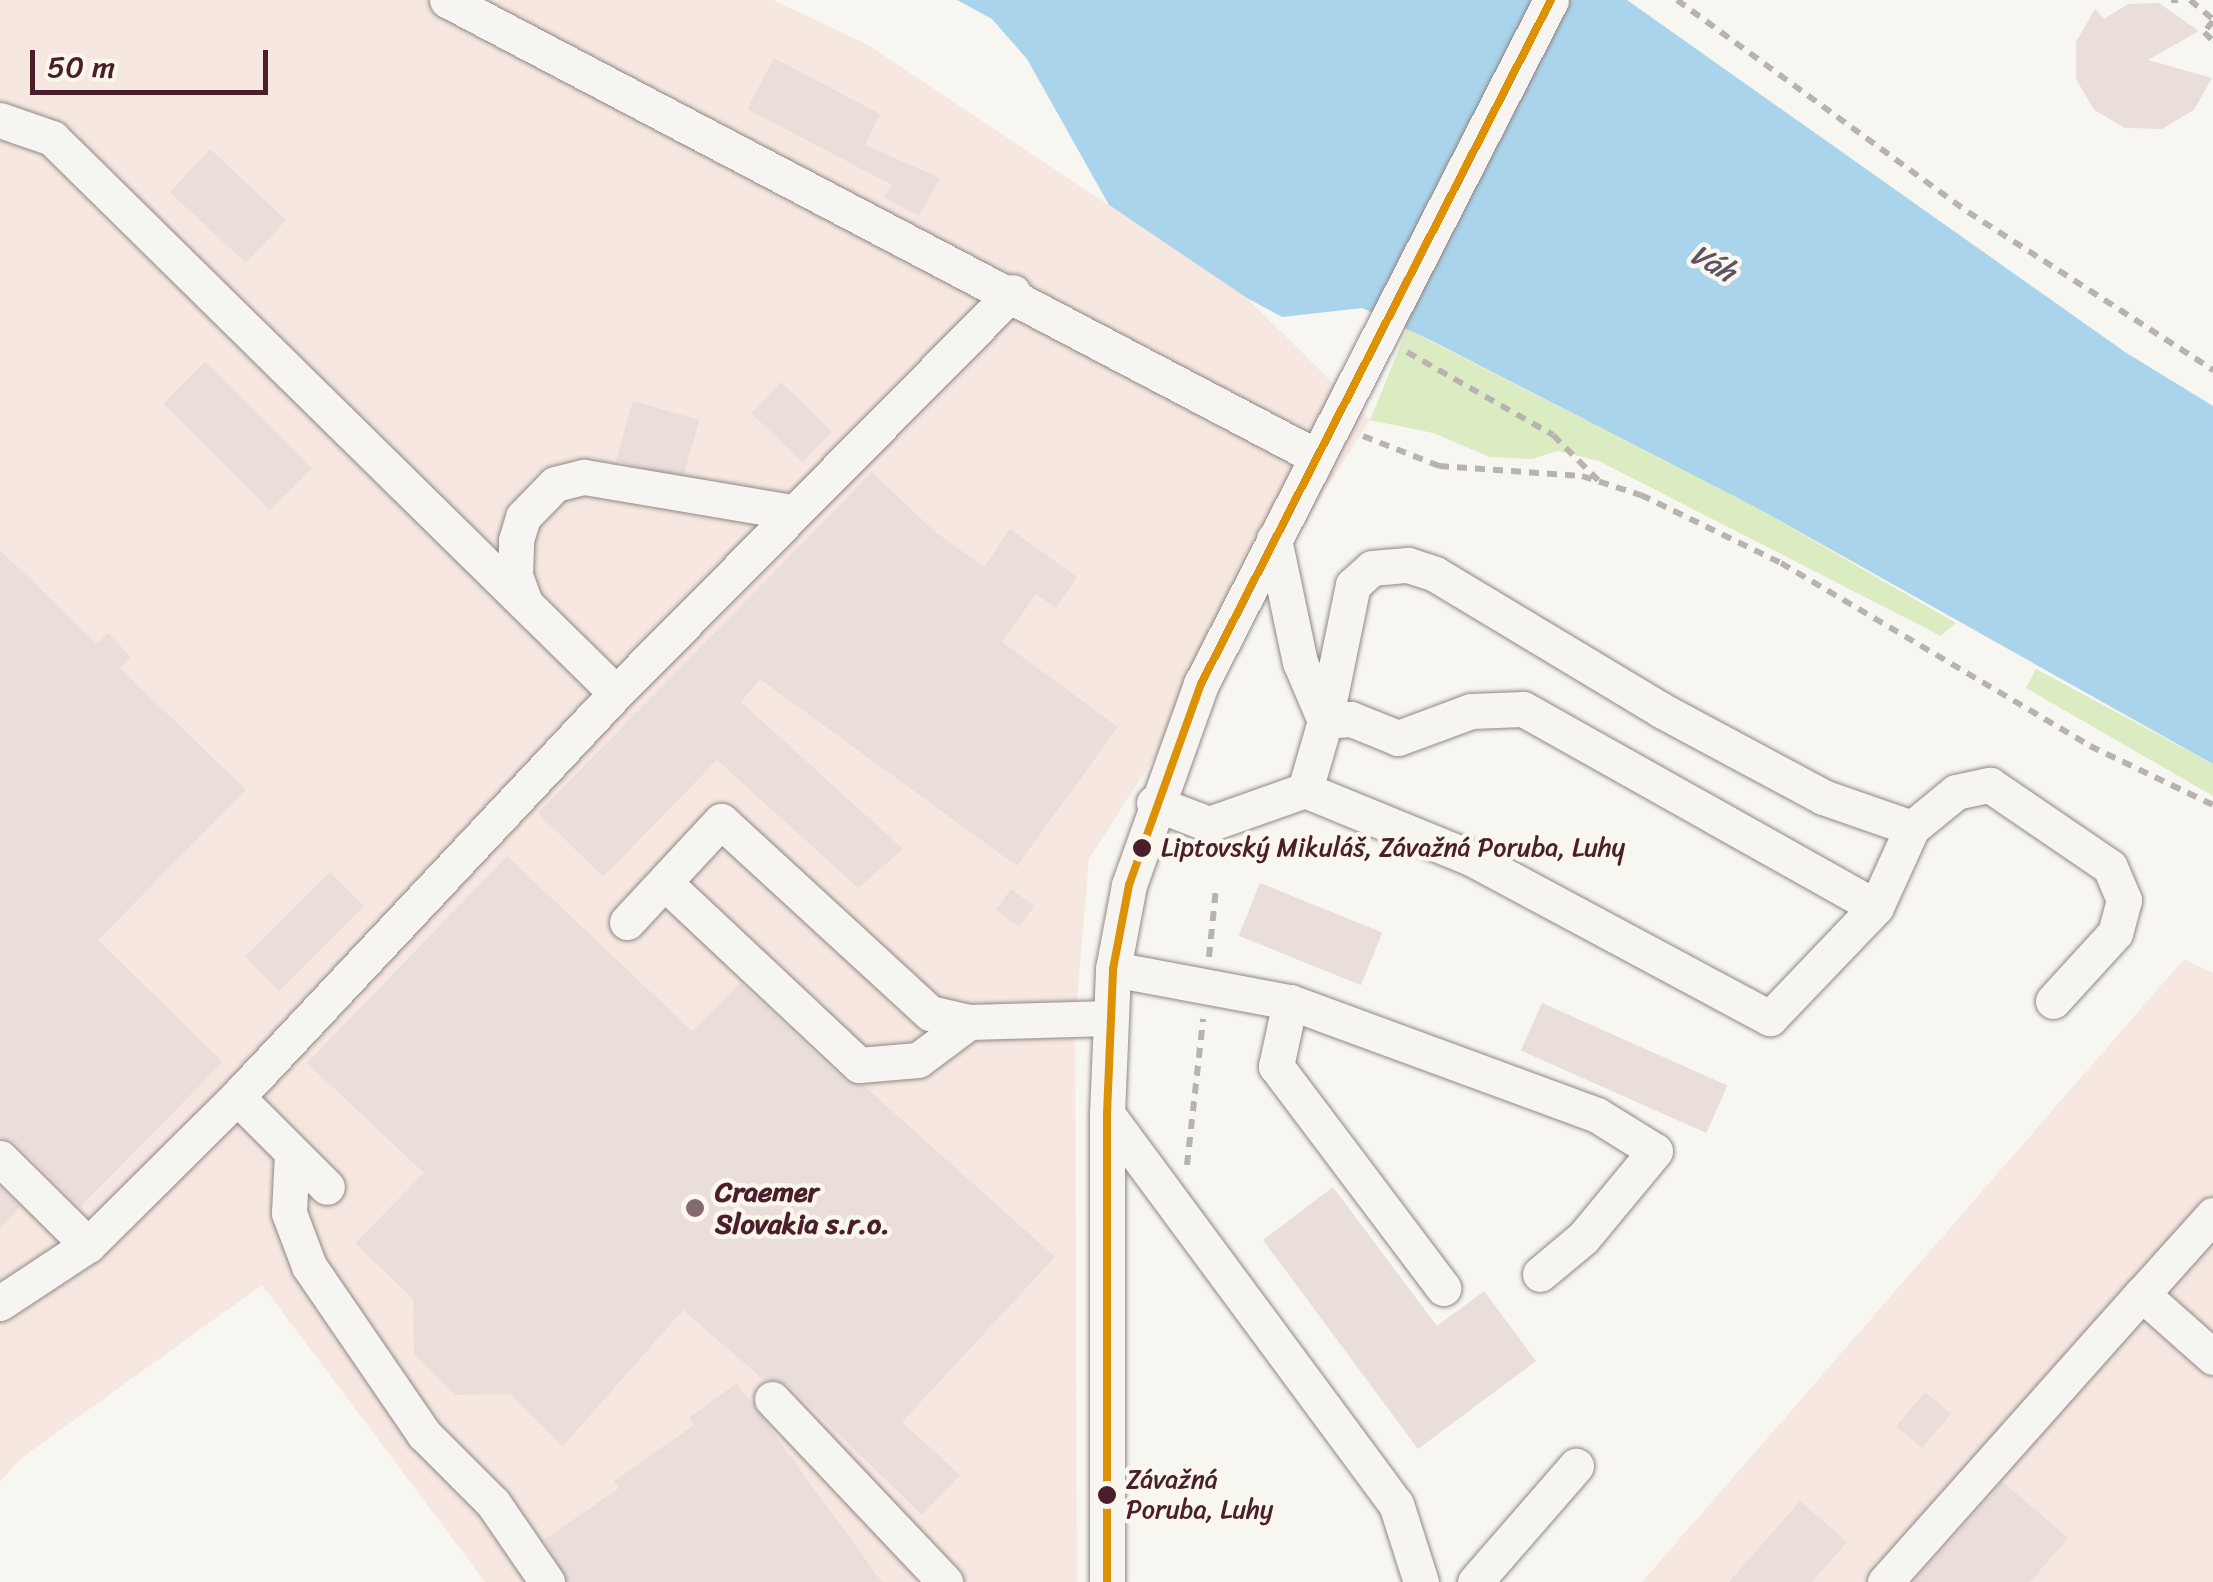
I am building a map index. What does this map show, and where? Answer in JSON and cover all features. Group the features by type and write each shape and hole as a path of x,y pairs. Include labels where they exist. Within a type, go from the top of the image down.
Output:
{"street":[{"path":"447,0 1013,292 1318,457"},
{"path":"1107,1582 1107,1114 1113,968 1128,884 1154,803 1202,684 1551,0"},
{"path":"0,120 52,138 616,692"},
{"path":"0,1303 88,1245 237,1097 616,692 1013,292"},
{"path":"524,600 515,575 516,540 523,517 555,484 584,476 792,512"},
{"path":"1274,540 1300,662 1324,720"},
{"path":"1305,790 1354,585 1372,568 1408,565 1435,574 1661,710 1823,797 1912,828"},
{"path":"1324,720 1351,718 1398,738 1472,711 1523,709 1876,907"},
{"path":"1154,803 1208,824 1305,790 1473,858 1770,1018 1876,907 1912,828 1956,792 1990,785 2110,867 2124,900 2115,932 2052,1000"},
{"path":"627,922 721,822 918,1004 947,1020 1110,1018"},
{"path":"665,882 858,1065 918,1060 969,1022"},
{"path":"1113,968 1290,1002 1597,1114 1655,1151 1583,1238 1540,1274"},
{"path":"1290,1002 1276,1066 1443,1288"},
{"path":"237,1097 327,1187"},
{"path":"1107,1114 1396,1504 1421,1582"},
{"path":"292,1153 290,1212 309,1266 424,1434 493,1503 547,1582"},
{"path":"0,1158 88,1245"},
{"path":"1886,1582 2213,1215"},
{"path":"2142,1294 2213,1358"},
{"path":"772,1400 945,1582"},
{"path":"1476,1582 1576,1466"}],"path":[{"path":"1678,0 2064,278 2213,370"},
{"path":"2190,0 2213,20 2204,32 2213,41"},
{"path":"1380,338 1553,435 1599,482"},
{"path":"1334,424 1439,466 1599,482 1781,563 2090,746 2213,805"},
{"path":"1186,1181 1216,888"}],"shaded area":[{"path":"0,0 773,0 868,45 1155,236 1272,260 1247,298 1370,420 1089,859 1075,1024 1077,1582 485,1582 262,1285 20,1459 0,1482"},
{"path":"2184,959 2213,973 2213,1582 1642,1582"}],"green space":[{"path":"1407,329 1757,508 1956,623 1941,636 1599,461 1558,451 1532,459 1490,457 1433,433 1370,420"},
{"path":"2036,669 2213,764 2213,796 2026,688"}],"water":[{"name":"Váh","path":"957,0 1627,0 2125,352 2213,406 2213,764 1757,508 1432,341 1362,308 1282,317 1247,298 1109,205 1027,59 992,19"}],"building":[{"path":"2159,3 2199,31 2148,60 2212,78 2194,110 2162,129 2125,128 2094,110 2076,79 2076,42 2095,9 2104,19 2128,4"},
{"path":"774,58 880,114 865,145 940,178 919,216 884,198 892,185 747,109"},
{"path":"210,149 286,220 246,263 170,192"},
{"path":"205,362 312,469 270,510 163,404"},
{"path":"781,382 832,431 802,462 751,413"},
{"path":"633,401 699,420 682,480 616,461"},
{"path":"872,472 934,531 984,567 1010,529 1077,577 1056,608 1036,594 1002,642 1118,727 1017,866 760,679 741,702 903,849 858,888 717,760 603,877 538,813"},
{"path":"0,550 97,644 108,633 131,657 120,668 246,790 98,940 223,1062 80,1207 15,1143 0,1137"},
{"name":"Craemer Slovakia s.r.o.","path":"507,856 692,1031 740,983 844,1080 864,1086 1055,1257 902,1422 960,1475 922,1515 787,1384 764,1380 683,1310 563,1446 510,1394 456,1395 414,1354 413,1299 355,1243 424,1173 307,1063"},
{"path":"330,872 364,906 279,991 245,957"},
{"path":"1260,883 1382,932 1361,985 1239,936"},
{"path":"1011,889 1034,906 1019,927 996,910"},
{"path":"1542,1003 1727,1086 1706,1133 1521,1051"},
{"path":"1333,1187 1437,1326 1484,1291 1536,1361 1418,1449 1263,1240"},
{"path":"0,1188 20,1207 0,1227"},
{"path":"737,1383 882,1582 568,1582 544,1540 619,1488 614,1481 694,1425 689,1418"},
{"path":"1925,1392 1951,1414 1922,1448 1896,1426"},
{"path":"2003,1482 2068,1538 2030,1582 1914,1582"},
{"path":"1800,1501 1847,1542 1812,1582 1729,1582"}],"transit line":[{"path":"1107,1582 1107,1114 1113,969 1129,885 1201,684 1551,0"}],"place":[{"name":"Liptovský Mikuláš, Závažná Poruba, Luhy","path":"1142,848"},
{"name":"Craemer Slovakia s.r.o.","path":"695,1208"},
{"name":"Závažná Poruba, Luhy","path":"1107,1495"}]}
